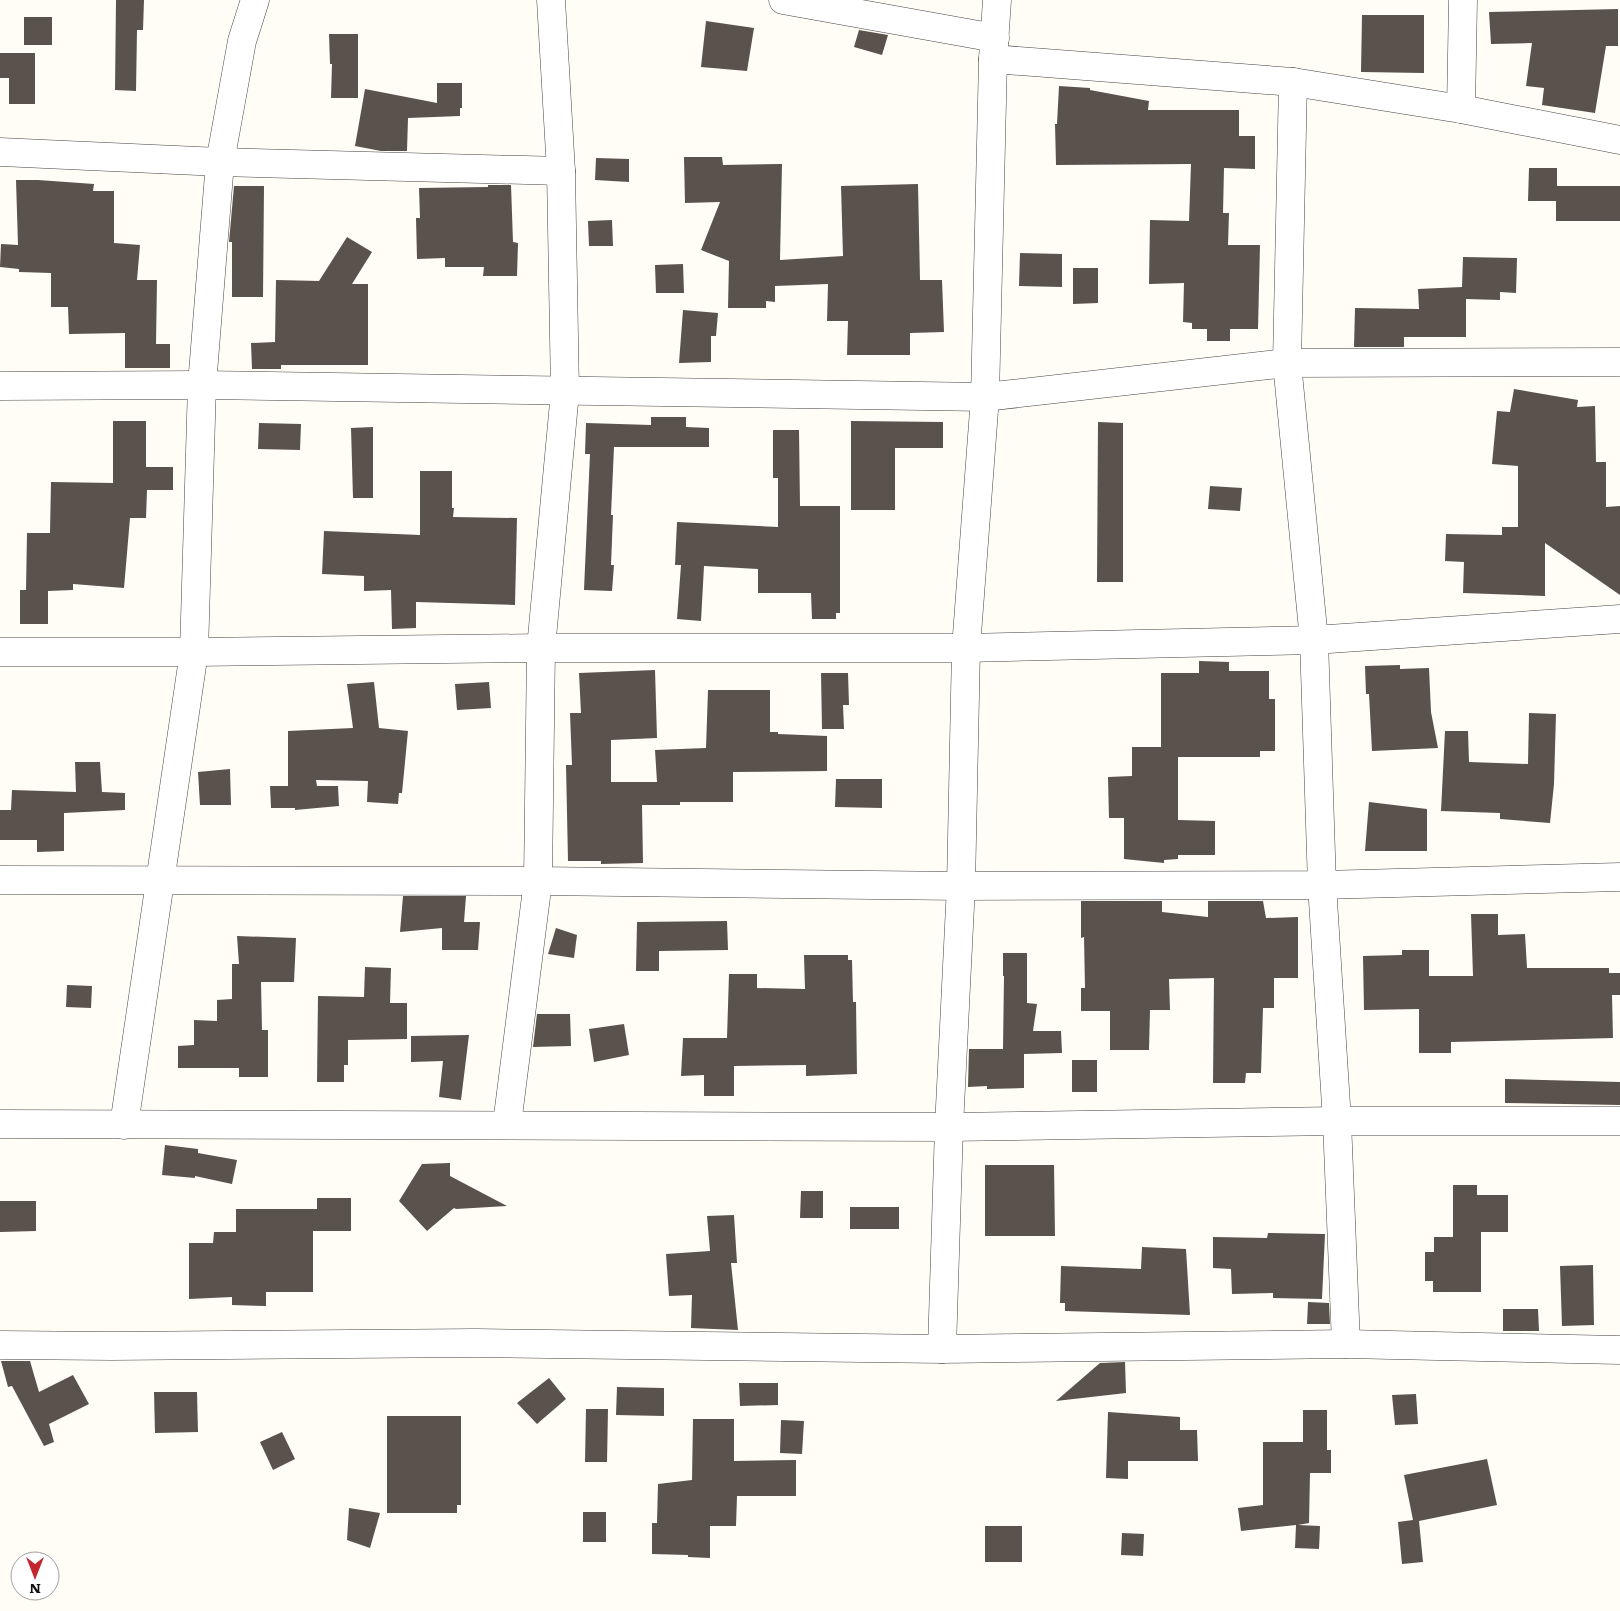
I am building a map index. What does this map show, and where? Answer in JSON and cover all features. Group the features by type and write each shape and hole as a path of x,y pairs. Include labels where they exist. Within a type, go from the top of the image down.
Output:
{"street":[{"path":"124,1125 194,652 202,385 220,162 242,41 255,0"},
{"path":"507,1124 538,881 541,648 565,392 561,171 551,0"},
{"path":"783,0 994,48 1293,82 1461,109 1620,140"},
{"path":"942,1349 949,1127 961,886 966,648 985,397 994,48 997,0"},
{"path":"1461,109 1463,0"},
{"path":"1293,82 1287,363 1314,640 1322,885 1336,1120 1346,1344"},
{"path":"0,152 220,162 561,171"},
{"path":"0,386 202,385 985,397 1287,363 1620,362"},
{"path":"0,652 541,648 966,648 1314,640 1620,619"},
{"path":"0,880 538,881 961,886 1322,885 1620,878"},
{"path":"0,1124 507,1124 949,1127 1336,1120 1620,1121"},
{"path":"0,1345 122,1346 476,1343 942,1349 1346,1344 1620,1350"}],"building":[{"path":"116,0 144,0 143,30 137,30 136,91 115,90"},
{"path":"1618,9 1618,46 1606,46 1595,113 1542,105 1544,88 1526,86 1532,43 1491,44 1489,12"},
{"path":"1362,15 1424,15 1424,73 1361,72"},
{"path":"24,17 52,17 52,45 24,45"},
{"path":"706,21 754,28 747,71 701,67"},
{"path":"859,30 888,35 882,55 854,47"},
{"path":"329,34 358,34 358,98 331,98 332,64 330,64"},
{"path":"0,53 35,53 35,104 9,104 9,78 0,78"},
{"path":"437,83 462,83 462,108 460,108 460,116 408,118 407,151 381,151 355,146 365,89 437,103"},
{"path":"1059,86 1090,88 1090,90 1149,101 1148,110 1239,110 1239,136 1255,136 1255,169 1224,168 1223,213 1229,213 1228,245 1260,245 1258,329 1230,329 1230,341 1207,341 1207,329 1192,329 1192,323 1183,322 1184,283 1149,284 1150,220 1189,221 1191,164 1056,165 1055,124 1057,124"},
{"path":"684,157 722,157 723,165 782,164 780,260 843,256 841,186 918,184 920,280 942,280 944,332 910,333 910,355 847,355 848,321 827,321 828,284 775,286 775,302 766,301 766,308 728,308 729,261 701,250 720,202 685,203"},
{"path":"596,158 629,159 629,182 595,180"},
{"path":"1529,168 1557,168 1557,186 1620,186 1620,221 1556,221 1556,201 1528,201"},
{"path":"16,180 94,184 93,191 114,191 114,243 140,245 137,280 157,280 156,344 170,344 170,368 125,368 125,333 69,334 68,307 51,307 51,273 19,272 19,269 0,267 1,244 18,245"},
{"path":"488,185 511,185 513,242 518,243 517,276 483,276 484,267 445,267 445,258 417,259 416,218 420,218 419,188 488,187"},
{"path":"234,186 264,186 263,297 232,297 232,242 229,242"},
{"path":"612,220 613,246 589,246 588,221"},
{"path":"347,237 372,252 352,284 368,284 368,365 281,365 281,369 252,369 251,343 275,342 276,280 319,281"},
{"path":"1020,253 1062,254 1062,287 1019,286"},
{"path":"1463,257 1517,258 1516,293 1500,292 1500,300 1466,299 1466,337 1404,337 1404,347 1354,347 1355,308 1419,309 1418,289 1462,287"},
{"path":"683,264 684,293 656,293 655,265"},
{"path":"1073,268 1098,268 1098,303 1073,304"},
{"path":"683,310 718,313 716,336 711,336 711,362 679,363"},
{"path":"1514,389 1578,400 1577,407 1595,406 1596,462 1606,462 1606,507 1620,506 1620,595 1545,543 1545,596 1463,593 1464,562 1445,561 1446,534 1502,535 1502,527 1518,527 1518,466 1492,464 1497,411 1510,412"},
{"path":"651,417 686,417 686,427 709,428 709,447 614,447 611,515 613,515 611,565 614,565 612,591 584,590 590,454 585,454 586,423 651,425"},
{"path":"113,421 146,421 146,467 173,467 173,490 147,490 146,518 130,518 124,588 73,584 73,590 48,591 48,624 20,624 20,590 26,590 27,533 50,533 51,482 113,483"},
{"path":"851,421 943,422 943,448 895,448 895,510 851,510"},
{"path":"1098,422 1123,423 1123,582 1097,582"},
{"path":"259,423 301,424 300,450 258,449"},
{"path":"373,427 373,498 353,498 351,428"},
{"path":"773,430 799,430 800,506 840,506 840,613 836,613 836,619 812,619 811,593 758,593 758,569 704,566 701,621 677,619 681,565 675,565 677,522 778,527 778,478 773,478"},
{"path":"420,471 452,471 453,517 517,518 515,605 416,602 416,628 392,629 391,590 364,591 364,576 322,574 324,531 420,535"},
{"path":"1210,486 1242,488 1240,511 1208,509"},
{"path":"1199,661 1229,662 1229,671 1269,671 1269,699 1275,699 1275,751 1260,751 1260,757 1178,757 1178,820 1215,821 1215,855 1178,855 1178,859 1164,860 1164,863 1124,859 1124,818 1109,818 1108,777 1132,776 1132,747 1161,747 1161,673 1199,673"},
{"path":"1400,665 1400,669 1429,668 1431,712 1438,748 1372,751 1369,694 1366,694 1365,666"},
{"path":"655,670 657,738 611,740 611,782 657,782 655,750 706,748 708,690 770,690 770,732 827,736 827,771 733,772 733,802 680,802 680,805 642,805 643,863 601,864 601,861 568,861 566,765 572,765 570,713 581,713 579,673"},
{"path":"821,673 848,673 849,705 843,705 844,729 822,729"},
{"path":"374,682 379,728 408,731 402,793 399,793 398,804 367,802 368,781 316,780 317,786 338,786 339,806 295,810 295,808 271,808 270,786 288,786 288,731 353,728 347,684"},
{"path":"489,682 491,708 457,710 455,684"},
{"path":"1529,713 1556,714 1554,784 1550,823 1500,819 1500,813 1441,811 1445,731 1468,731 1469,762 1528,764"},
{"path":"75,762 100,762 102,792 125,793 125,810 64,813 64,851 37,852 37,840 0,840 0,810 11,810 12,790 76,792"},
{"path":"230,769 231,805 200,805 198,772"},
{"path":"836,779 882,779 882,808 835,807"},
{"path":"1369,802 1427,809 1427,851 1365,851"},
{"path":"403,896 466,896 464,922 480,922 478,950 442,950 442,928 400,932"},
{"path":"1081,901 1162,901 1162,912 1208,917 1208,901 1263,901 1266,918 1298,917 1298,978 1274,978 1274,1008 1263,1008 1261,1073 1246,1073 1245,1083 1213,1083 1214,978 1169,979 1170,1010 1150,1010 1149,1050 1110,1050 1110,1011 1081,1011 1081,988 1085,988 1084,937 1081,938"},
{"path":"1471,914 1498,914 1498,935 1525,934 1527,968 1609,968 1609,973 1620,973 1620,995 1612,995 1613,1038 1451,1042 1451,1053 1419,1053 1419,1009 1364,1010 1363,956 1402,955 1402,950 1429,950 1429,976 1473,976"},
{"path":"727,921 728,950 659,951 659,971 636,971 637,922"},
{"path":"556,928 577,935 574,958 548,954"},
{"path":"237,936 296,938 294,982 261,982 262,1030 268,1030 268,1077 239,1077 239,1068 178,1068 178,1046 194,1045 194,1020 217,1021 217,1000 232,999 232,964 239,964"},
{"path":"1003,953 1027,953 1027,1003 1037,1004 1033,1031 1061,1031 1062,1053 1024,1054 1024,1088 987,1089 987,1086 968,1087 969,1049 1003,1049"},
{"path":"804,955 848,955 848,960 852,960 853,1002 856,1002 857,1074 806,1076 806,1065 734,1066 734,1096 704,1096 704,1075 681,1076 683,1038 727,1038 729,974 757,974 757,988 805,989"},
{"path":"365,967 391,968 390,1003 407,1003 407,1039 348,1040 348,1065 344,1065 344,1082 317,1082 318,996 364,997"},
{"path":"67,985 92,986 91,1008 66,1007"},
{"path":"537,1014 570,1014 571,1046 533,1047"},
{"path":"624,1024 629,1055 594,1062 589,1029"},
{"path":"469,1035 461,1100 439,1097 443,1061 411,1062 411,1036"},
{"path":"1072,1060 1097,1060 1097,1092 1072,1092"},
{"path":"1505,1079 1620,1082 1620,1105 1505,1103"},
{"path":"165,1145 198,1149 198,1153 237,1160 232,1184 195,1176 195,1178 162,1175"},
{"path":"450,1163 450,1176 507,1206 454,1208 427,1231 399,1201 422,1164"},
{"path":"985,1165 1054,1165 1055,1236 985,1236"},
{"path":"1453,1185 1477,1185 1477,1195 1508,1195 1508,1232 1481,1232 1481,1292 1433,1292 1433,1281 1425,1281 1425,1252 1434,1252 1434,1237 1453,1237"},
{"path":"801,1191 823,1191 823,1218 800,1218"},
{"path":"317,1198 351,1198 351,1231 313,1231 313,1292 266,1292 266,1306 232,1305 232,1297 189,1299 189,1243 213,1243 214,1232 236,1232 236,1209 317,1209"},
{"path":"0,1201 36,1201 36,1231 0,1232"},
{"path":"850,1207 899,1207 899,1229 850,1229"},
{"path":"734,1215 737,1263 731,1263 738,1330 691,1328 692,1295 669,1296 666,1254 710,1251 707,1216"},
{"path":"1268,1233 1325,1234 1322,1299 1273,1298 1273,1293 1232,1294 1231,1269 1213,1268 1213,1237 1267,1238"},
{"path":"1142,1247 1186,1249 1190,1315 1065,1311 1065,1303 1060,1303 1061,1266 1141,1269"},
{"path":"1593,1265 1594,1325 1562,1326 1560,1266"},
{"path":"1308,1302 1329,1303 1330,1324 1307,1324"},
{"path":"1503,1309 1538,1309 1539,1331 1503,1331"},
{"path":"1,1361 30,1361 39,1392 73,1375 89,1404 49,1424 54,1442 44,1446 12,1386 8,1387"},
{"path":"1125,1362 1126,1393 1056,1401 1100,1363"},
{"path":"549,1378 566,1399 537,1424 517,1403"},
{"path":"739,1383 778,1383 778,1405 740,1406"},
{"path":"617,1387 664,1388 664,1416 616,1415"},
{"path":"154,1392 197,1392 198,1432 155,1433"},
{"path":"1416,1394 1418,1424 1395,1425 1392,1395"},
{"path":"586,1409 608,1409 607,1462 585,1462"},
{"path":"1303,1410 1327,1410 1327,1450 1331,1450 1331,1473 1310,1473 1309,1523 1298,1525 1320,1526 1319,1549 1295,1548 1296,1525 1241,1531 1238,1508 1263,1505 1263,1442 1303,1442"},
{"path":"1108,1412 1180,1417 1180,1430 1197,1430 1198,1461 1128,1461 1128,1479 1106,1478"},
{"path":"387,1416 461,1416 461,1505 457,1505 457,1513 387,1513"},
{"path":"693,1419 734,1419 734,1461 796,1460 796,1496 737,1496 736,1526 710,1526 710,1558 652,1554 652,1523 657,1523 658,1484 692,1480"},
{"path":"781,1420 804,1421 802,1454 780,1453"},
{"path":"282,1432 295,1459 273,1470 260,1442"},
{"path":"1487,1459 1497,1505 1419,1521 1423,1562 1402,1564 1398,1522 1413,1520 1404,1475"},
{"path":"349,1508 380,1513 370,1548 347,1540"},
{"path":"583,1512 606,1512 606,1542 583,1542"},
{"path":"985,1526 1022,1526 1022,1562 985,1562"},
{"path":"1122,1533 1144,1534 1143,1556 1121,1555"}]}
